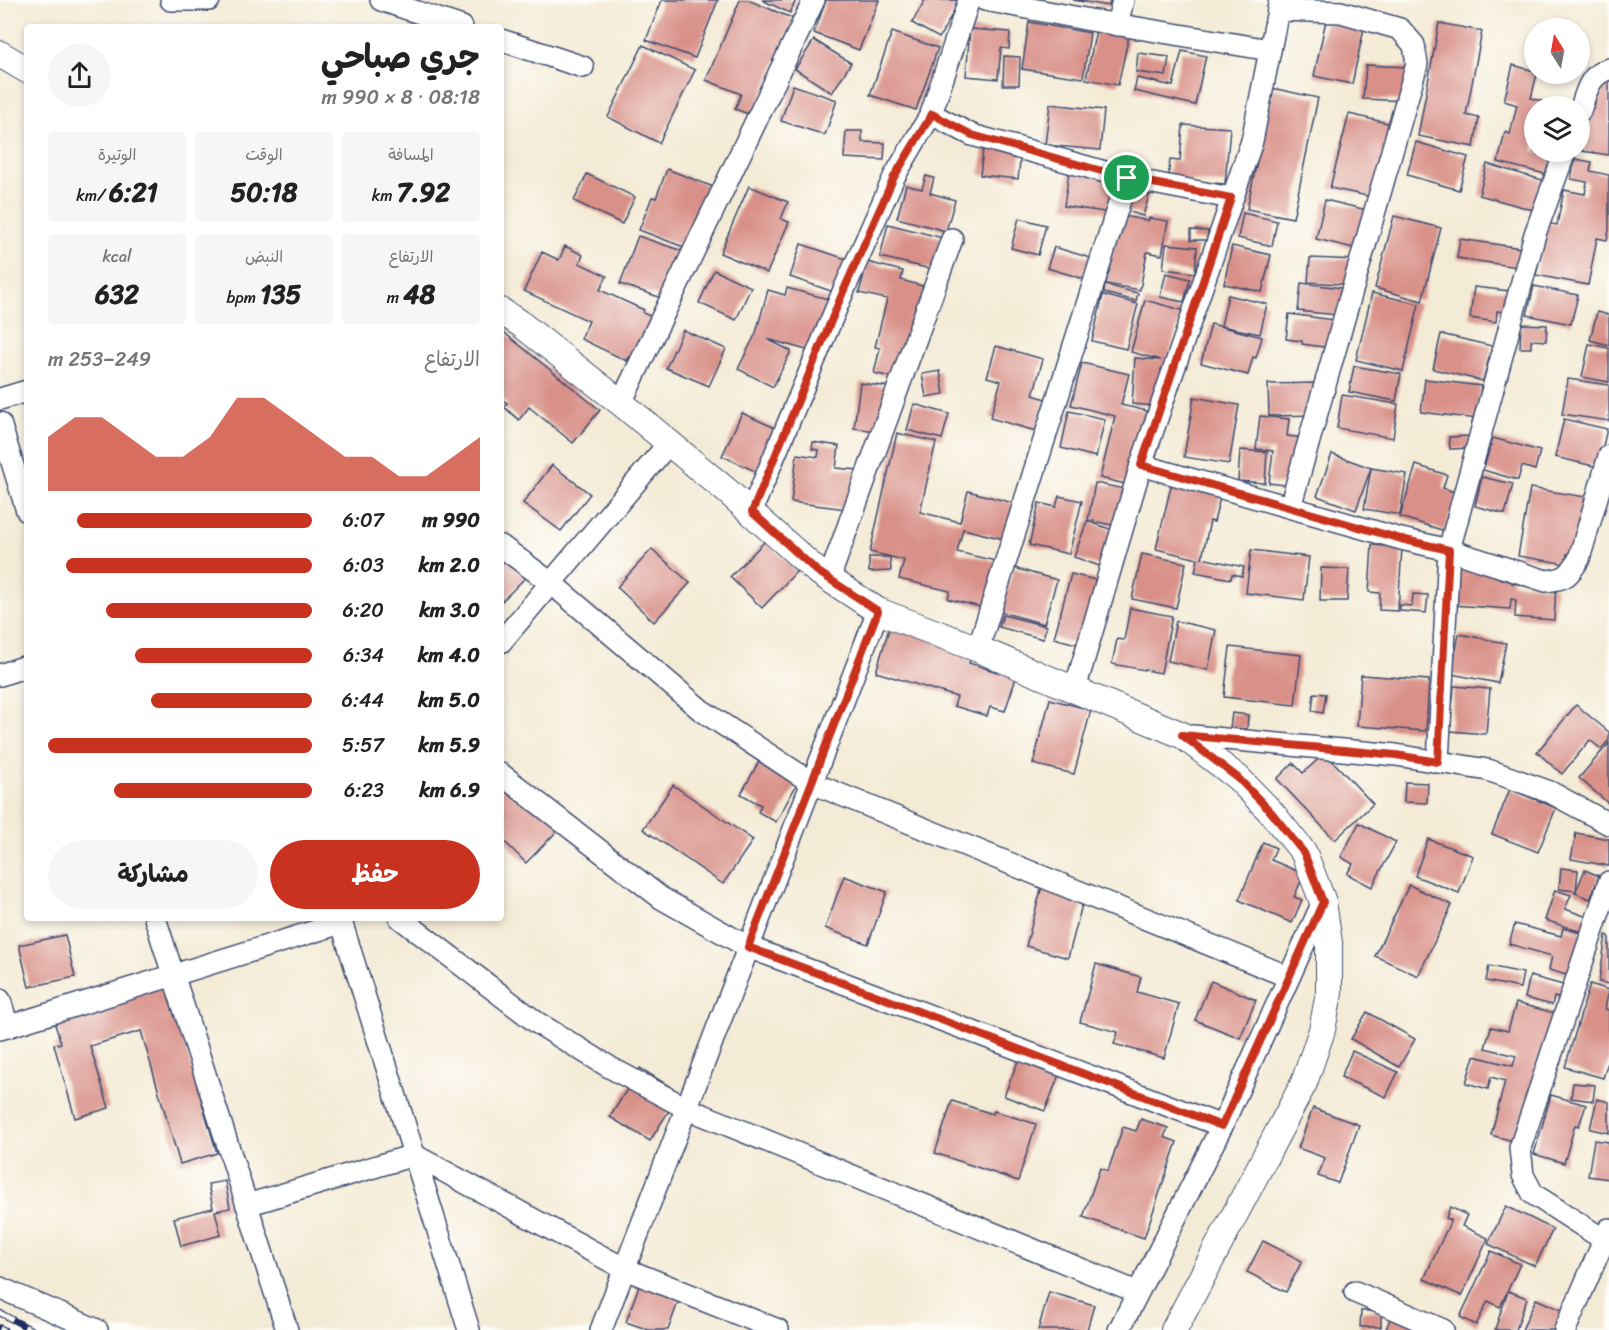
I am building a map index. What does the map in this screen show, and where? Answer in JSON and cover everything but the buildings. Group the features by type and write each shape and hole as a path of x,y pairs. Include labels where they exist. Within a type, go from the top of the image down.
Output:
{"street":[{"path":"171,0 209,0"},
{"path":"381,0 453,24"},
{"path":"621,403 813,0"},
{"path":"752,512 843,292 894,177 932,114 969,0"},
{"path":"985,0 1117,25 1270,50"},
{"path":"1117,25 1123,0"},
{"path":"1075,689 1141,465 1252,141 1279,5 1341,12 1400,30 1414,45 1417,64 1290,507"},
{"path":"504,41 583,67"},
{"path":"0,54 24,68"},
{"path":"1585,96 1590,80 1601,71 1609,69"},
{"path":"932,114 972,135 1127,178 1231,198"},
{"path":"1438,762 1449,550 1535,234 1561,162"},
{"path":"978,649 1127,178"},
{"path":"829,579 952,239"},
{"path":"504,313 621,403 752,512 817,571 878,611 978,649 1182,735 1238,778 1271,812 1304,853 1323,902 1329,943 1329,993 1322,1030 1304,1083 1174,1330"},
{"path":"0,399 24,392"},
{"path":"0,423 24,501"},
{"path":"504,638 669,443"},
{"path":"1141,465 1410,542 1449,550 1546,581 1562,579 1571,572 1579,559 1609,456"},
{"path":"504,548 551,583 701,710 812,783 1289,977"},
{"path":"601,1330 878,611"},
{"path":"0,675 24,667"},
{"path":"1182,735 1396,755 1488,770 1550,792 1609,824"},
{"path":"504,776 661,898 748,947 1222,1126"},
{"path":"1565,1330 1608,1237 1533,1194 1523,1175 1520,1148 1609,882"},
{"path":"1119,1330 1222,1126 1323,902"},
{"path":"156,921 287,1330"},
{"path":"0,1000 4,1028 341,921 469,1330"},
{"path":"404,921 536,1022 611,1068 686,1108 1137,1292"},
{"path":"247,1205 414,1155 625,1269 778,1330"},
{"path":"0,1288 97,1330"},
{"path":"1354,1292 1443,1330"}],"railway":[{"path":"0,1313 32,1330"},
{"path":"0,1328 4,1330"}],"route":[{"path":"932,114 972,135 1127,178 1231,198 1141,465 1429,547 1449,550 1438,762 1396,755 1182,735 1238,778 1271,812 1304,853 1323,902 1222,1126 748,947 878,611 817,571 752,512 843,292 894,177 932,114"}]}
